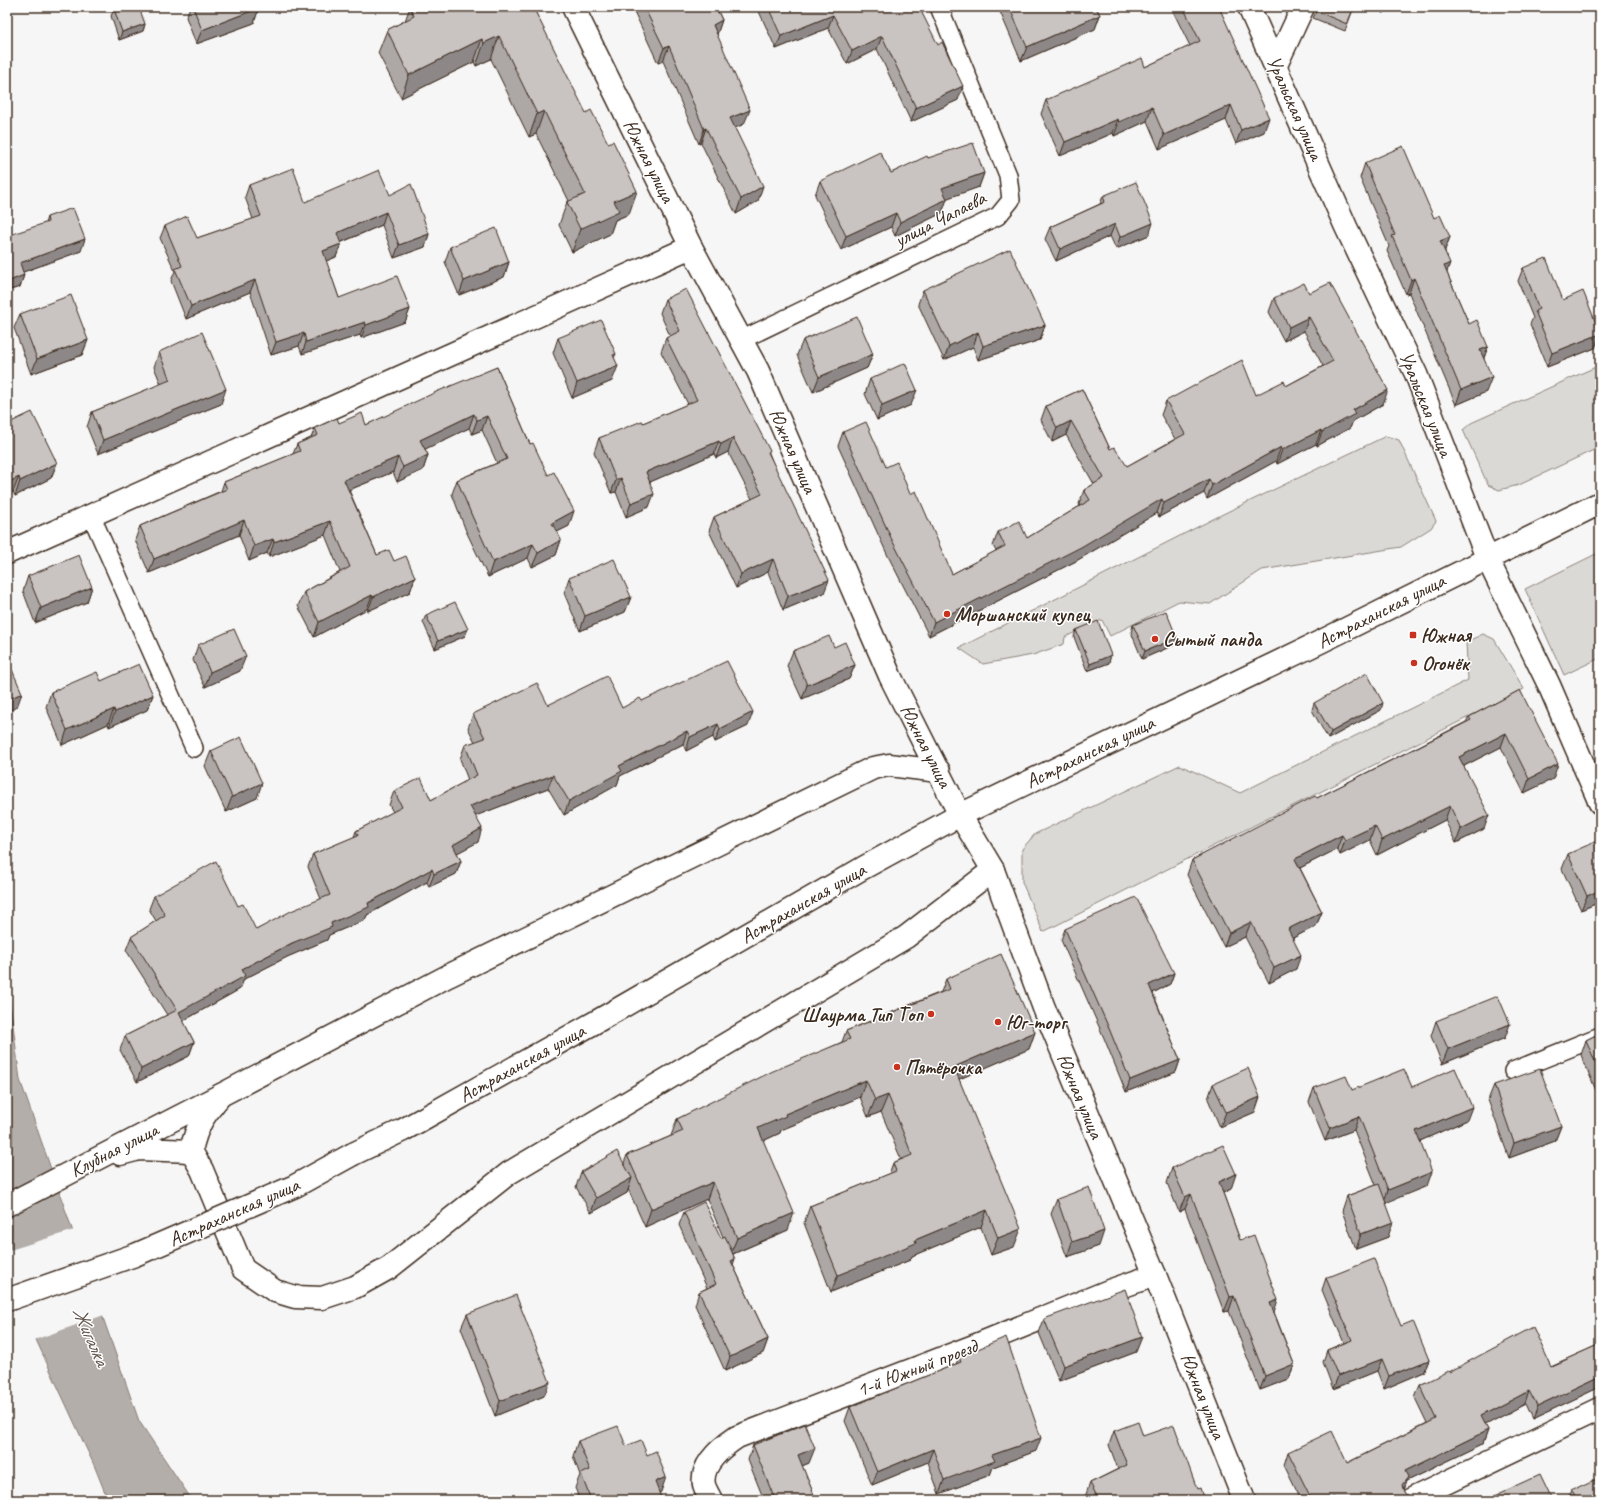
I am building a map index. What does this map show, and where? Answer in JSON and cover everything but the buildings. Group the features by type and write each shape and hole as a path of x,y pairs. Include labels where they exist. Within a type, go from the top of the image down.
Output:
{"street":[{"name":"Южная улица","path":"573,7 691,247 758,371 890,676 960,815 993,870 1044,1008 1155,1275 1244,1500"},
{"name":"Уральская улица","path":"1249,7 1276,65 1346,227 1416,374 1487,558 1549,685 1600,802"},
{"path":"1276,65 1303,7"},
{"path":"7,553 691,247"},
{"name":"Астраханская улица","path":"7,1300 135,1256 295,1186 353,1154 403,1130 601,1019 863,868 960,815 1320,642 1600,503"},
{"name":"Клубная улица","path":"7,1204 221,1095 279,1063 448,976 873,768 889,764 939,771"},
{"path":"221,1095 202,1118 195,1132 191,1151 202,1170 243,1268 274,1290 295,1297 322,1298 355,1287 389,1268 509,1173 906,937 993,870"},
{"path":"92,1161 139,1149 191,1151"},
{"name":"1-й Южный проезд","path":"707,1493 707,1467 713,1456 722,1447 737,1437 974,1346 1109,1291 1155,1275"},
{"path":"1410,1500 1600,1409"}],"lane":[{"name":"улица Чапаева","path":"741,340 998,216 1011,200 1008,175 939,7"},
{"path":"91,515 194,748"},
{"path":"1513,1071 1600,1036"}],"shaded area":[{"path":"1600,365 1600,447 1519,485 1499,490 1488,485 1463,430 1471,423"},
{"path":"1386,436 1399,440 1436,521 1431,528 1401,547 1262,570 1210,604 1179,601 1110,636 1102,620 1065,637 1064,644 1033,655 983,664 959,648 1225,513"},
{"path":"1600,552 1600,658 1564,675 1525,589"},
{"path":"1483,634 1494,639 1524,689 1043,932 1022,882 1022,849 1035,834 1180,765 1240,793 1468,680 1466,642"}],"water":[{"name":"Жигалка","path":"7,978 20,1080 139,1421 192,1500 108,1500 94,1465 7,1277"}],"pier":[{"path":"74,1230 104,1315 34,1340 7,1282 7,1251"}],"place":[{"name":"Моршанский купец","path":"947,614"},
{"name":"Южная","path":"1413,635"},
{"name":"Сытый панда","path":"1155,639"},
{"name":"Огонёк","path":"1414,663"},
{"name":"Шаурма Тип Топ","path":"931,1014"},
{"name":"Юг-торг","path":"998,1022"},
{"name":"Пятёрочка","path":"897,1067"}]}
